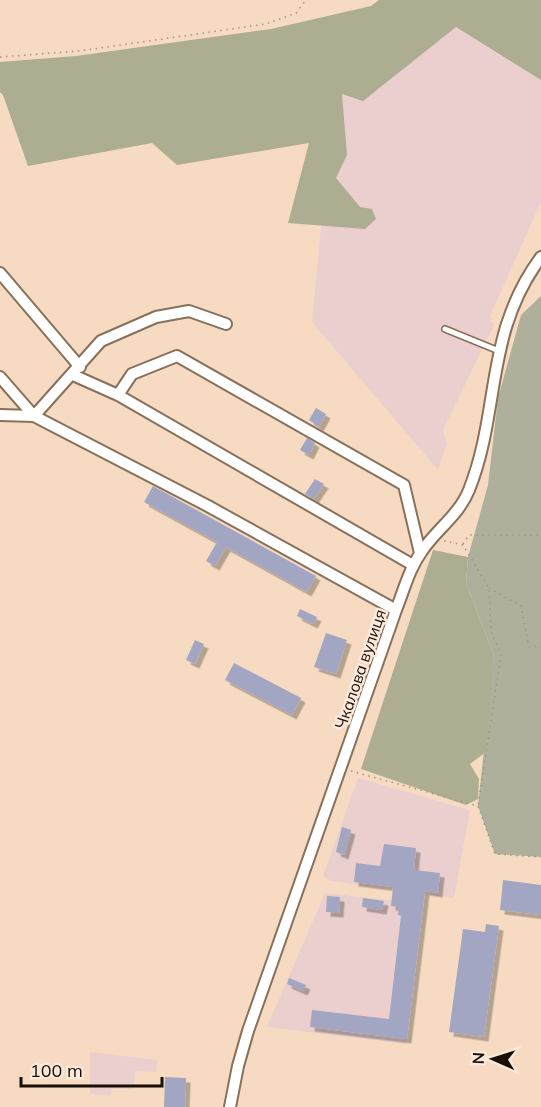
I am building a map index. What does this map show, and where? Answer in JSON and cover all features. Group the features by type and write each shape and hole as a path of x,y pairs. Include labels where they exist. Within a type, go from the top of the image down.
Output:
{"street":[{"name":"Чкалова вулиця","path":"230,1107 248,1031 396,610 420,553 458,510 474,478 499,351 512,306 526,277 541,257"},
{"path":"0,273 76,371 413,565"},
{"path":"0,415 34,416 101,341 156,317 189,311 226,324"},
{"path":"118,395 132,374 177,356 404,485 420,553"},
{"path":"0,376 34,416 208,506 396,610"}],"lane":[{"path":"445,329 499,351"}],"path":[{"path":"0,57 79,51 266,24 296,13 306,0"},
{"path":"463,544 469,535 541,535"},
{"path":"431,538 463,544 489,588 491,631 501,655 478,806 495,855 541,857"},
{"path":"489,588 521,606 529,646 541,646"},
{"path":"342,768 478,806"}],"shaded area":[{"path":"440,0 541,74 541,202 490,316 494,325 443,430 447,444 438,470 312,322 336,74"},
{"path":"358,778 470,810 454,898 331,881 323,876"},
{"path":"325,893 423,904 406,1044 267,1027"},
{"path":"90,1052 157,1060 156,1072 135,1071 134,1089 112,1089 111,1096 90,1094"}],"green space":[{"path":"379,0 541,0 541,80 456,27 363,101 342,94 347,155 336,178 360,207 372,209 376,219 365,229 288,223 309,143 177,165 152,143 28,166 0,92 0,62 76,56 271,29 371,6"},
{"path":"541,296 541,857 495,854 478,806 494,656 466,583 468,557 488,485 498,398 521,315"},
{"path":"433,550 468,557 466,583 494,656 486,752 470,764 479,779 478,799 466,805 361,769"}],"building":[{"path":"316,408 326,414 319,427 309,420"},
{"path":"307,438 315,443 309,455 300,450"},
{"path":"315,479 324,484 314,499 305,494"},
{"path":"153,486 316,576 307,592 226,547 215,566 206,561 217,542 144,502"},
{"path":"300,609 317,617 313,624 297,616"},
{"path":"326,633 347,640 336,674 314,667"},
{"path":"195,640 204,644 195,664 186,660"},
{"path":"234,663 301,698 292,715 225,680"},
{"path":"342,827 351,830 344,855 336,852"},
{"path":"384,844 416,848 414,870 440,873 438,893 425,891 407,1039 310,1027 312,1010 389,1019 401,916 398,915 399,907 391,906 393,887 354,882 356,863 380,866"},
{"path":"503,880 541,885 541,915 500,910"},
{"path":"327,896 340,897 339,913 326,912"},
{"path":"363,898 384,901 382,910 362,907"},
{"path":"486,924 499,926 484,1037 449,1032 463,929 485,932"},
{"path":"289,978 306,985 303,991 287,984"},
{"path":"165,1077 186,1078 185,1107 164,1107"}]}
